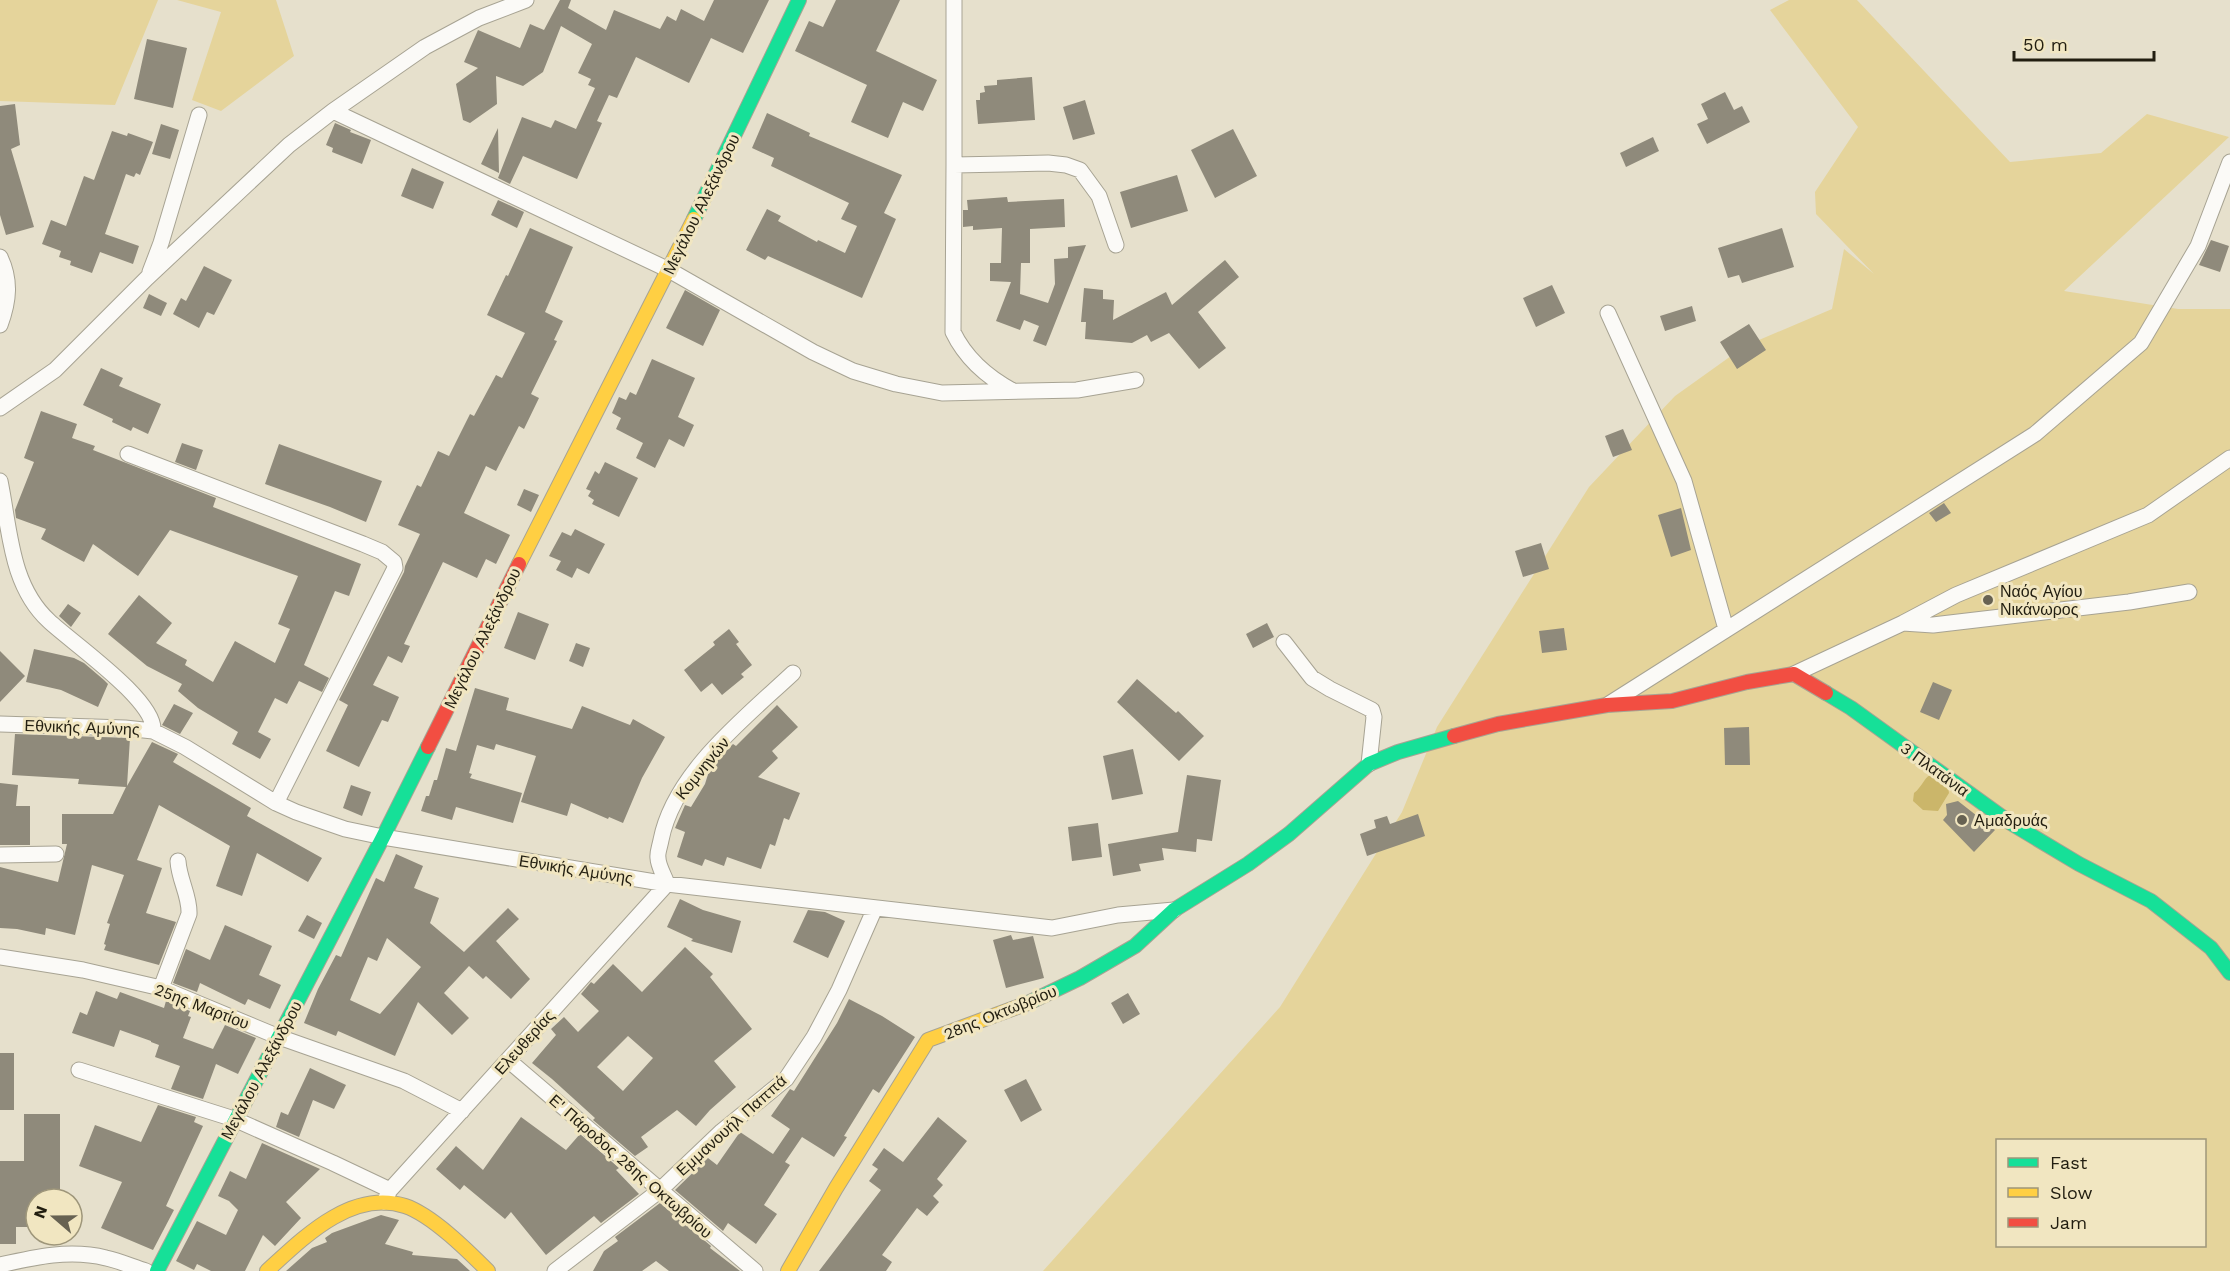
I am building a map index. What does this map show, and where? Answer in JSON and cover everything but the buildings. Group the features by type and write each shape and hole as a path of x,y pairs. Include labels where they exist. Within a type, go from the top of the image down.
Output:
{"street":[{"path":"0,408 55,370 147,278 289,145 425,46 479,18 526,0"},
{"name":"Μεγάλου Αλεξάνδρου","path":"157,1271 382,837 669,270 799,0"},
{"path":"954,0 953,332 962,350 993,380 1016,392"},
{"path":"333,111 669,270 813,352 853,371 896,384 942,393 1077,390 1136,380"},
{"path":"147,278 161,243 199,115"},
{"path":"1607,705 2036,434 2141,343 2198,246 2230,162"},
{"path":"954,165 1048,163 1066,165 1080,170 1099,196 1116,244"},
{"path":"0,256 7,274 8,300 0,325"},
{"path":"1608,313 1684,481 1726,628"},
{"path":"128,454 363,544 381,552 394,562 395,568 276,803"},
{"path":"1607,705 1672,701 1747,682 1794,674 1903,623 1956,595 2148,514 2230,458"},
{"path":"0,481 11,546 25,588 34,604 50,622 107,669 132,694 152,719 153,731"},
{"path":"1903,623 1933,625 2129,602 2189,592"},
{"path":"1284,642 1312,678 1372,710 1374,717 1369,764"},
{"name":"Κομνηνών","path":"668,884 658,858 662,834 676,797 702,763 732,731 793,674"},
{"name":"3 Πλατάνια","path":"1794,674 1851,708 2009,822 2079,864 2151,901 2211,948 2230,973"},
{"name":"28ης Οκτωβρίου","path":"788,1271 836,1188 928,1040 1027,1004 1080,978 1135,946 1174,910 1248,864 1289,834 1369,764 1398,752 1498,724 1607,705"},
{"name":"Εθνικής Αμύνης","path":"0,724 153,731 185,747 276,803 335,825 382,837 668,884 1052,928 1118,915 1174,910"},
{"path":"0,855 56,854"},
{"path":"161,988 189,914 189,904 179,875 178,861"},
{"name":"Ελευθερίας","path":"387,1196 668,884"},
{"name":"Εμμανουήλ Παππά","path":"555,1271 659,1191 722,1131 786,1079 814,1037 834,1000 875,908"},
{"name":"25ης Μαρτίου","path":"0,957 83,970 161,988 279,1037 404,1081 462,1112"},
{"name":"Ε' Πάροδος 28ης Οκτωβρίου","path":"508,1060 755,1271"},
{"path":"79,1070 234,1119 333,1163 421,1214 488,1271"},
{"path":"267,1271 319,1226 357,1206 387,1196"},
{"path":"0,1265 67,1253 102,1264 146,1271"}],"shaded area":[{"path":"0,0 158,0 115,105 0,101"},
{"path":"177,0 276,0 294,56 221,111 192,100 221,12"},
{"path":"1789,0 1857,0 2010,162 2101,153 2147,114 2229,137 2064,291 2178,309 2230,309 2230,1271 1043,1271 1280,1007 1402,812 1437,727 1589,487 1675,396 1745,346 1832,309 1844,249 1874,274 1816,214 1815,192 1858,127 1770,10"},
{"path":"1930,775 1948,787 1949,793 1938,811 1923,810 1913,801 1914,793"}],"traffic: fast":[{"path":"694,219 799,0"},
{"path":"1826,693 1851,708 2009,822 2079,864 2151,901 2211,948 2230,973"},
{"path":"1028,1003 1080,978 1135,946 1174,910 1248,864 1289,834 1369,764 1398,752 1454,736"},
{"path":"157,1271 428,747"}],"traffic: slow":[{"path":"519,564 694,219"},
{"path":"788,1271 836,1188 928,1040 1028,1003"},
{"path":"267,1271 312,1231 329,1220 347,1210 366,1204 385,1203 405,1206 427,1217 449,1234 488,1271"}],"traffic: jam":[{"path":"428,747 519,564"},
{"path":"1454,736 1498,724 1607,705 1672,701 1747,682 1794,674 1826,693"}],"place":[{"name":"Ναός Αγίου Νικάνωρος","path":"1988,600"},
{"name":"Αμαδρυάς","path":"1962,820"}]}
